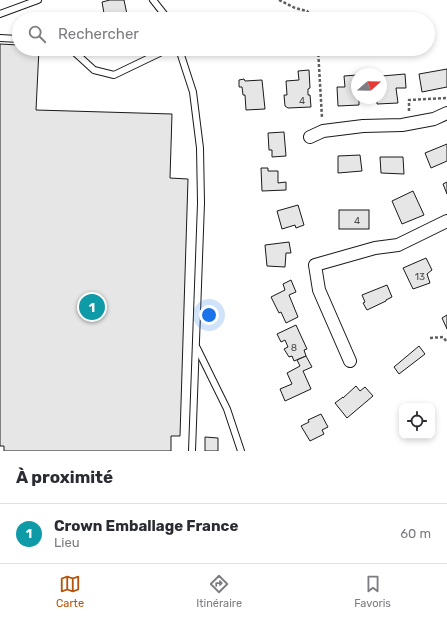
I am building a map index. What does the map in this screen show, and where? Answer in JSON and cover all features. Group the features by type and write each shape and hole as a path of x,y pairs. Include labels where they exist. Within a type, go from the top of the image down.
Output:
{"street":[{"path":"310,137 324,130 363,126 402,125 434,119 447,113"},
{"path":"350,361 319,290 314,265 376,248 398,245 447,222"}],"lane":[{"path":"0,14 38,0"},
{"path":"154,0 163,12"},
{"path":"0,38 12,39"},
{"path":"79,56 94,70 114,75 153,56"},
{"path":"181,56 193,92 200,148 201,203 192,451"},
{"path":"196,347 227,409 241,451"}],"path":[{"path":"279,0 295,8 308,12"},
{"path":"318,56 322,118 329,117"},
{"path":"409,115 409,100 447,98"},
{"path":"430,338 443,337 447,342"}],"building":[{"path":"110,0 124,0 127,12 104,12 102,2"},
{"path":"0,44 12,45 12,56 39,56 36,110 172,114 170,178 188,179 180,436 171,436 171,451 4,451 4,446 0,446"},
{"path":"447,69 447,87 422,92 419,74"},
{"path":"309,70 310,88 308,89 308,95 310,95 311,107 288,108 285,106 284,95 287,95 286,81 299,80 298,71"},
{"path":"405,74 406,88 396,88 398,103 387,104 387,76"},
{"path":"351,75 351,104 359,105 338,106 337,87 345,87 344,76"},
{"path":"244,79 245,81 262,80 265,109 246,110 245,95 243,95 242,87 239,87 239,80"},
{"path":"284,132 286,156 272,157 272,150 269,150 268,133"},
{"path":"447,144 447,161 431,168 425,153"},
{"path":"360,155 362,171 338,173 338,156"},
{"path":"380,157 403,157 404,174 381,173"},
{"path":"261,168 268,168 268,171 278,171 278,183 286,182 286,190 262,191"},
{"path":"447,182 447,194 443,184"},
{"path":"413,191 424,215 402,224 392,201"},
{"path":"298,205 304,225 296,228 295,225 282,229 277,211"},
{"path":"339,210 369,210 369,229 339,229"},
{"path":"289,242 291,253 286,253 285,267 267,266 265,245"},
{"path":"426,258 432,270 427,274 430,283 413,289 403,268"},
{"path":"291,280 296,292 289,295 298,317 286,323 271,297 285,290 283,284"},
{"path":"387,285 392,297 367,310 363,303 365,302 362,295"},
{"path":"447,315 447,329 442,318"},
{"path":"296,325 307,349 304,350 306,356 294,361 292,356 289,357 284,349 288,347 285,340 281,342 277,334"},
{"path":"419,346 425,354 399,374 394,367"},
{"path":"306,356 312,367 303,371 311,389 285,401 280,389 292,384 287,373 300,366 297,360"},
{"path":"356,386 360,391 365,387 373,396 347,418 335,403"},
{"path":"321,414 328,427 322,430 324,434 310,441 301,426 309,422 308,420"},
{"path":"205,437 218,438 218,451 205,451"}],"place":[{"name":"Crown Emballage France","path":"92,307"}]}
